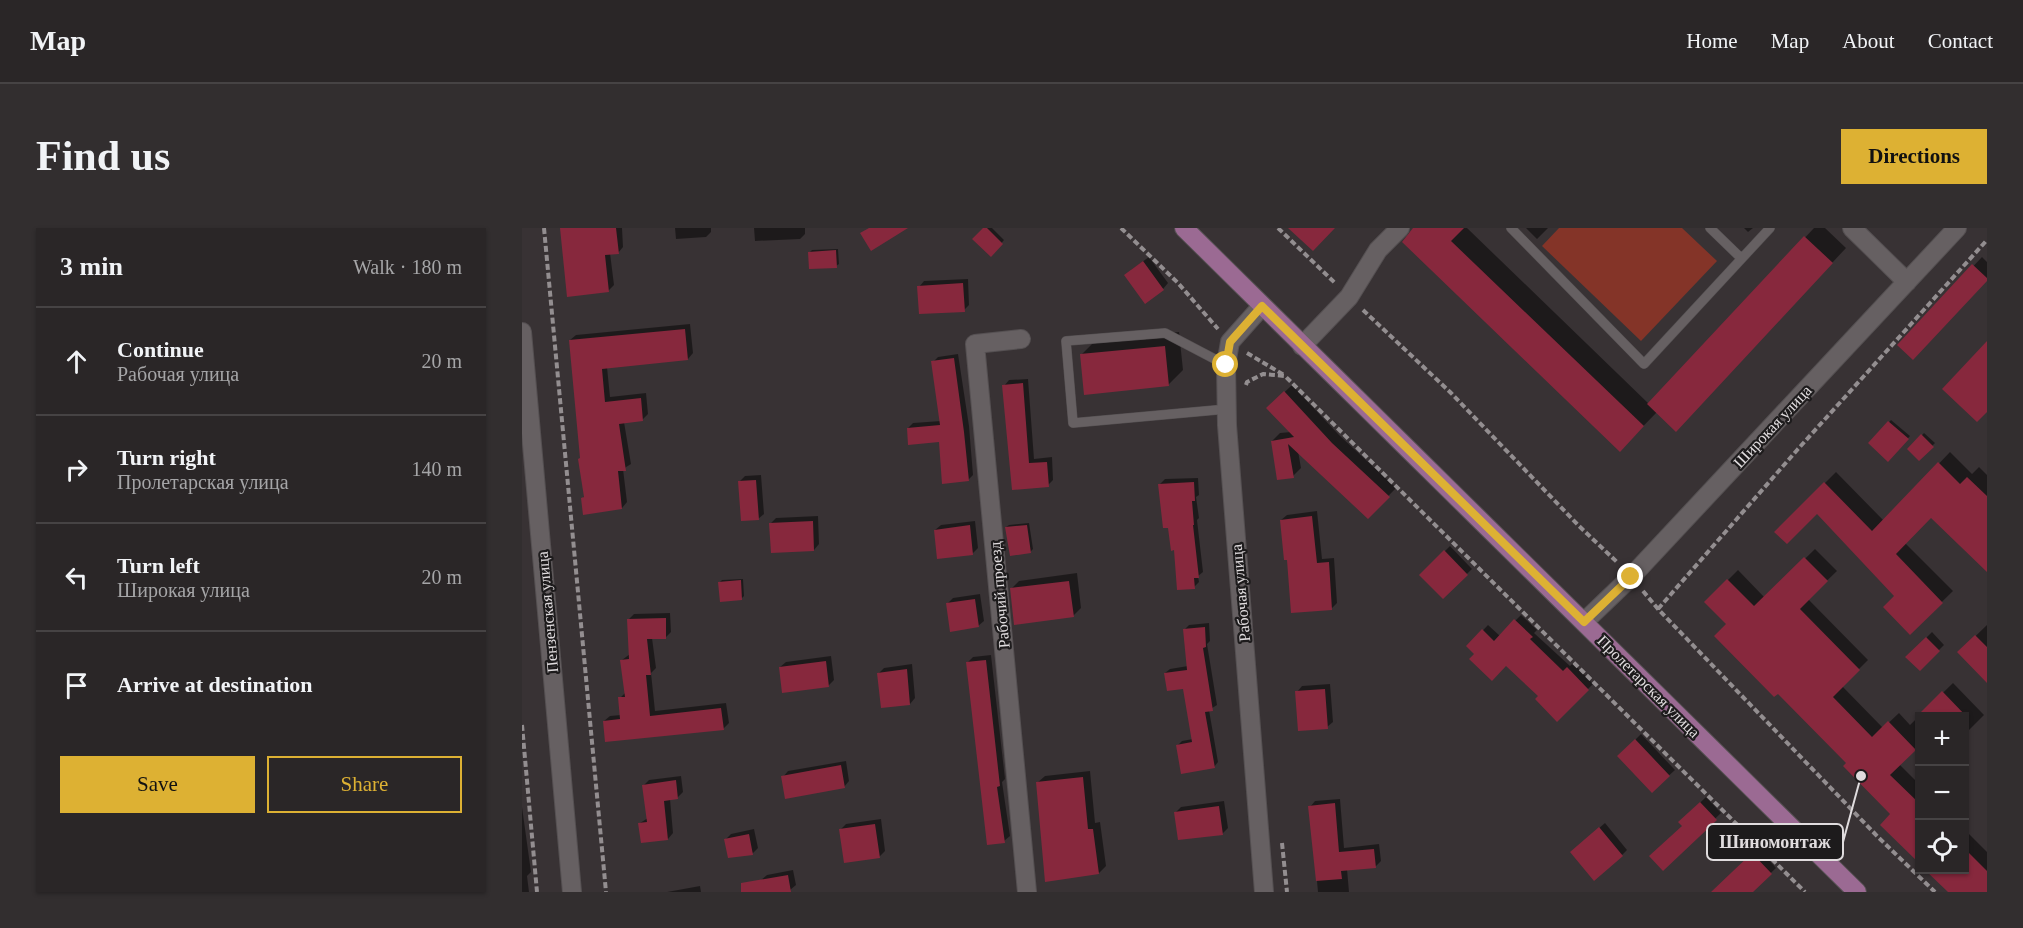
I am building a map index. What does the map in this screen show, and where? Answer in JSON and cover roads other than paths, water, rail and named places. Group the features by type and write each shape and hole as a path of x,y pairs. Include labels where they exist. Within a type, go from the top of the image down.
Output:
{"main road":[{"name":"Пролетарская улица","path":"1184,228 1857,892"}],"street":[{"path":"1302,346 1349,297 1378,250 1400,228"},
{"path":"1852,228 1907,282"},
{"name":"Широкая улица","path":"1584,622 1631,577 1957,228"},
{"name":"Рабочая улица","path":"1262,306 1230,342 1226,365 1227,409 1264,892"},
{"name":"Пензенская улица","path":"522,332 573,892"},
{"name":"Рабочий проезд","path":"1021,339 975,344 1027,892"}],"lane":[{"path":"1511,228 1644,364 1770,228"},
{"path":"1710,228 1741,258"},
{"path":"1226,365 1166,333 1066,341 1073,423 1227,409"}],"place":[{"name":"Шиномонтаж","path":"1861,776"}]}
